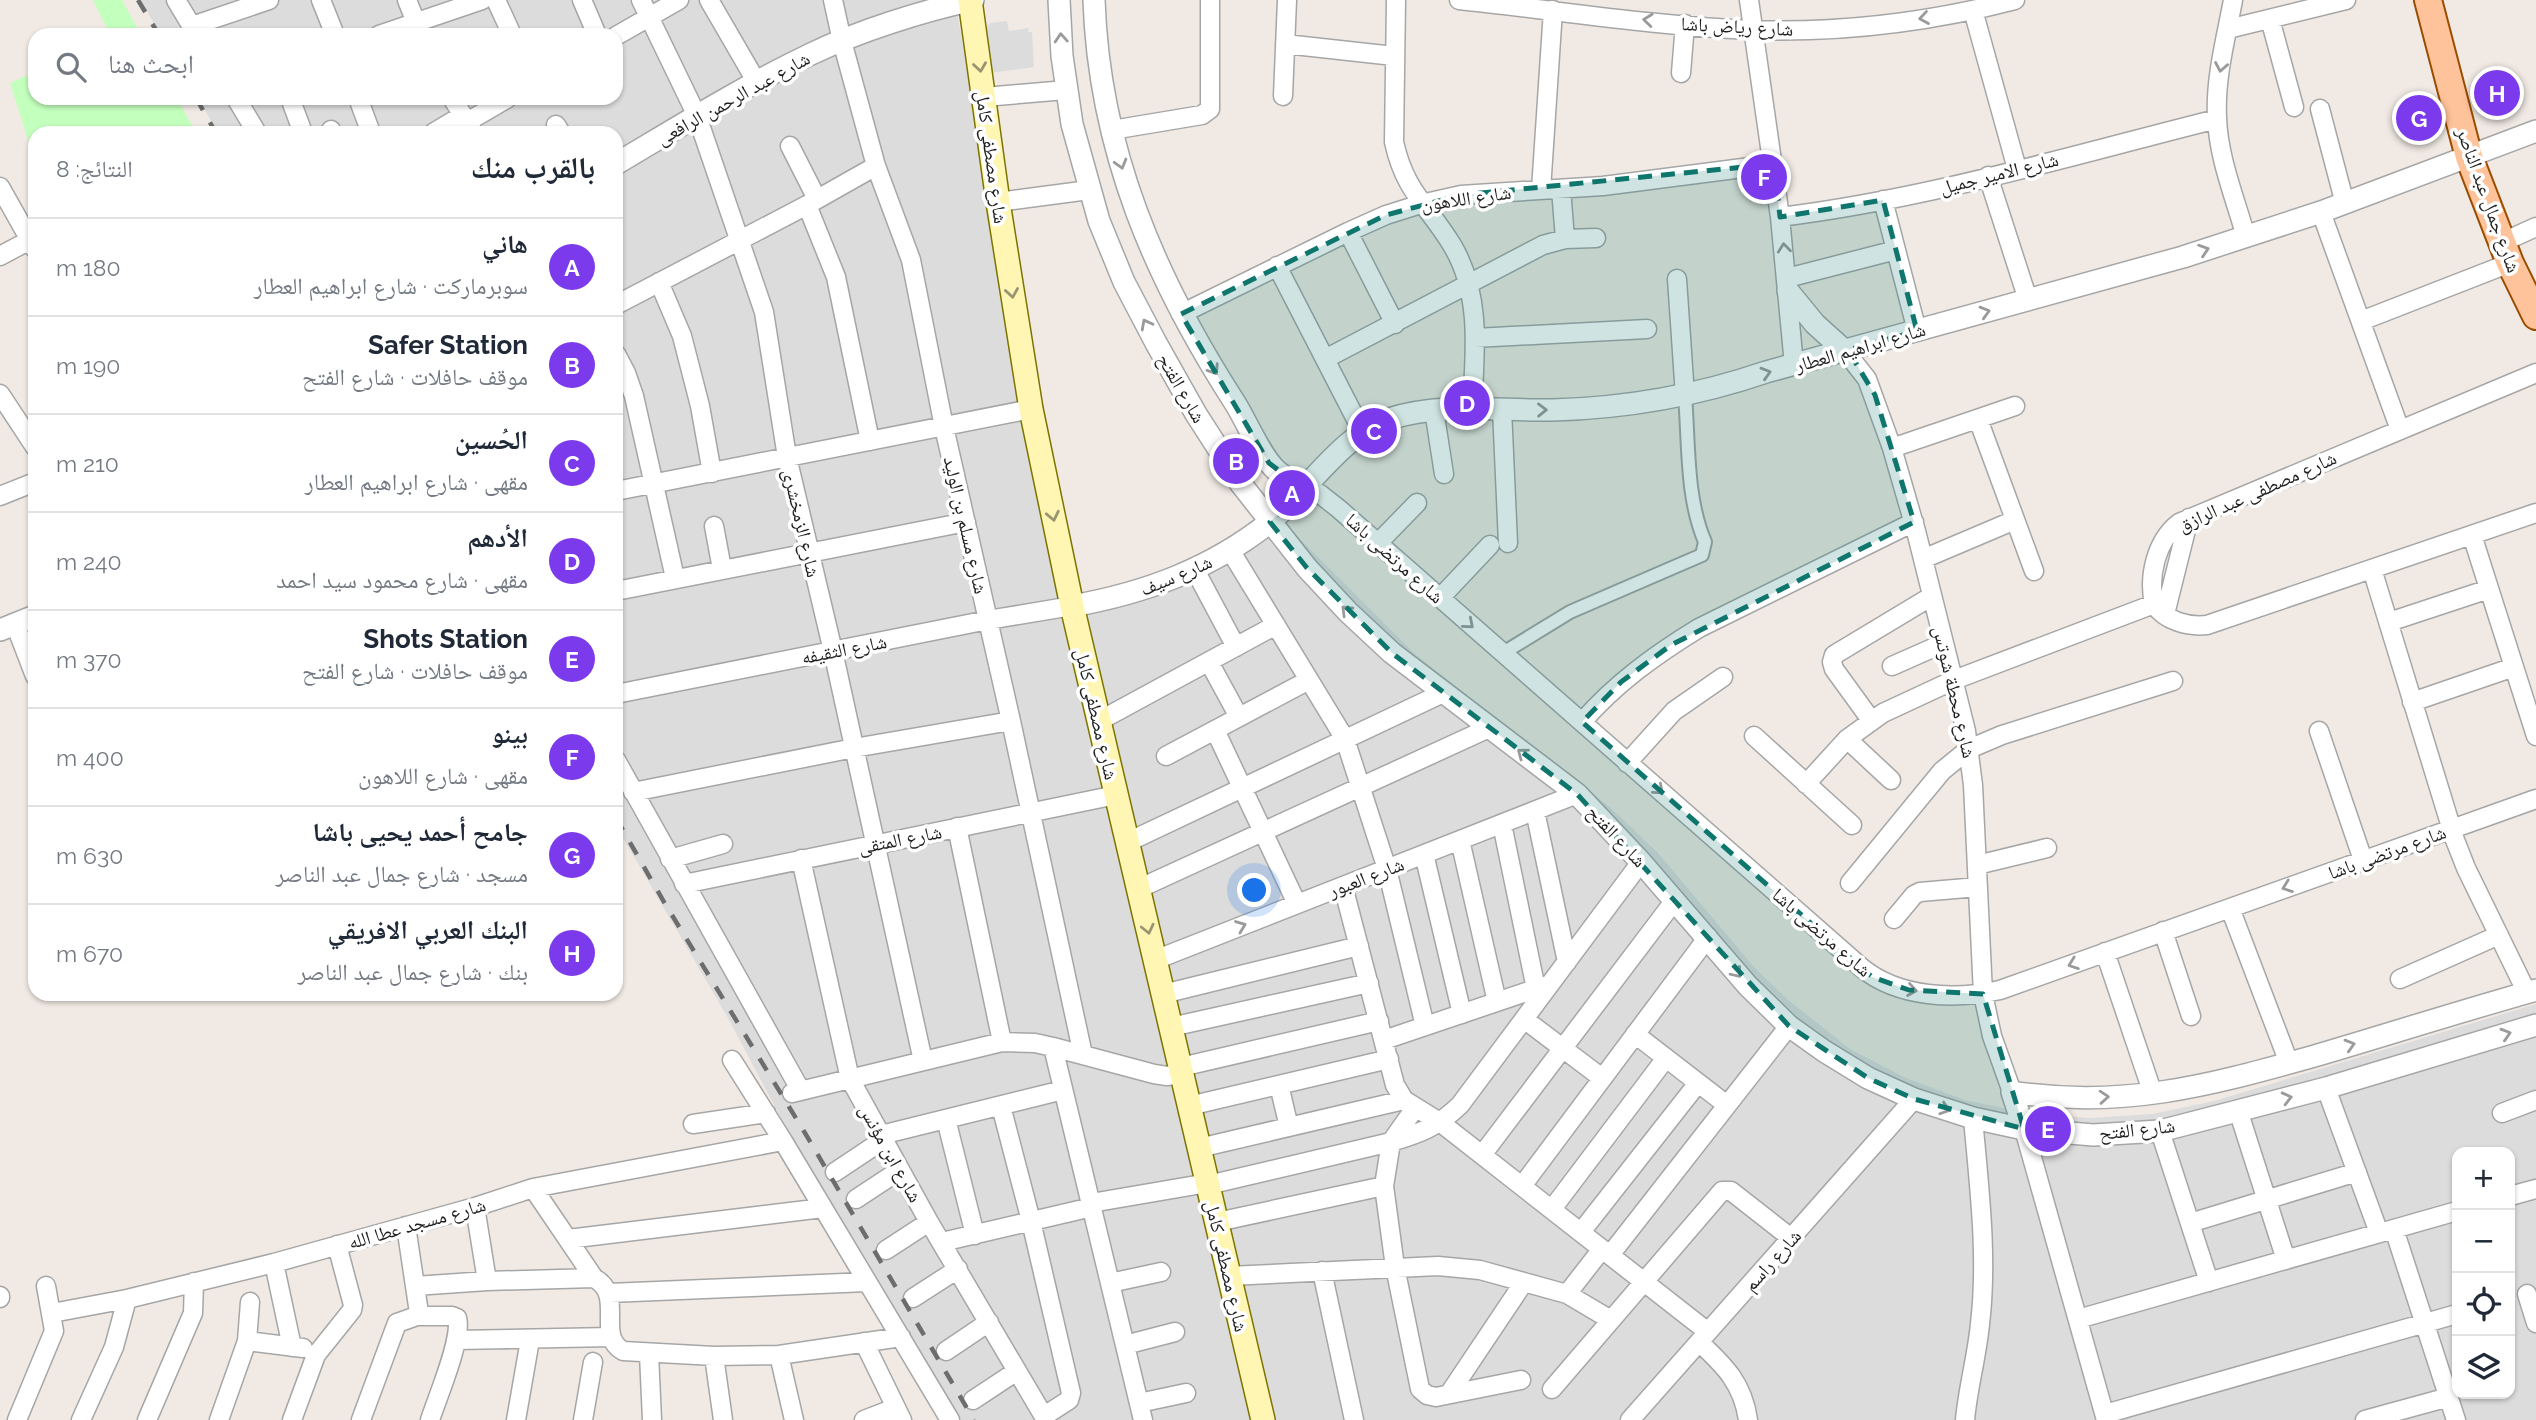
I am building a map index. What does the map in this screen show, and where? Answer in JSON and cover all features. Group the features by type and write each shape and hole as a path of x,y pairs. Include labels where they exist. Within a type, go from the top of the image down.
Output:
{"main road":[{"name":"شارع مصطفى كامل","path":"971,0 998,202 1031,409 1072,606 1263,1420"},
{"name":"شارع جمال عبد الناصر","path":"2428,0 2476,154 2520,242 2536,287"},
{"name":"شارع جمال عبد الناصر","path":"2446,0 2476,154"},
{"name":"شارع جمال عبد الناصر","path":"2520,242 2536,316"}],"street":[{"path":"176,0 192,28"},
{"path":"199,28 233,6 269,0"},
{"path":"321,0 332,28"},
{"path":"407,0 419,28"},
{"path":"421,28 482,0"},
{"path":"496,0 509,28"},
{"path":"582,0 594,28"},
{"name":"شارع الزمخشرى","path":"641,0 697,116 764,312 787,457 833,651 923,1061"},
{"path":"623,32 679,0"},
{"path":"709,0 756,81"},
{"name":"شارع مسلم بن الوليد","path":"834,0 842,41 876,166 911,260 944,427 1083,1055"},
{"name":"شارع عبد الرحمن الرافعى","path":"623,160 756,81 842,41 971,0"},
{"name":"شارع الفتح","path":"1059,0 1066,90 1072,124 1089,190 1124,282 1162,355 1218,450 1270,522 1307,568 1348,612 1392,653 1577,794 1675,900 1748,986 1789,1026 1824,1051 1868,1078 1914,1099 1973,1118 2024,1129 2093,1135 2160,1131 2326,1088 2536,1026"},
{"name":"شارع الفتح","path":"1094,0 1099,57 1112,130 1148,244 1181,314 1269,463 1304,488"},
{"path":"1112,130 1202,115 1210,109 1210,0"},
{"path":"1283,96 1287,0"},
{"path":"1396,0 1394,142 1408,185 1451,243 1469,285 1475,320 1472,408"},
{"name":"شارع رياض باشا","path":"1458,0 1753,30 1863,26 1973,10 2015,0"},
{"path":"1749,0 1774,164 1794,365"},
{"path":"2234,0 2217,94 2217,119 2223,155 2246,237"},
{"path":"2228,29 2338,1"},
{"path":"1541,190 1553,10"},
{"path":"1973,10 2017,169"},
{"path":"2270,19 2294,107"},
{"path":"1681,73 1685,24"},
{"path":"1285,44 1394,56"},
{"path":"984,97 1066,90"},
{"path":"240,105 253,126"},
{"path":"293,105 300,126"},
{"path":"361,105 368,126"},
{"path":"456,105 468,123 497,105"},
{"path":"2320,109 2345,204"},
{"name":"شارع الامير جميل","path":"1780,217 1884,200 2217,119"},
{"name":"شارع ابراهيم العطار","path":"1270,522 1362,431 1389,419 1434,410 1602,407 1685,396 2137,271 2345,204 2536,131"},
{"path":"790,146 812,202 836,277 870,441"},
{"name":"شارع اللاهون","path":"1181,314 1348,232 1386,215 1421,204 1461,195 1561,189 1774,164"},
{"path":"623,300 876,166"},
{"path":"1988,176 2028,300"},
{"path":"1561,189 1565,239"},
{"path":"998,202 1089,190"},
{"path":"1,191 28,232"},
{"path":"1884,200 1917,331"},
{"path":"2321,212 2400,430"},
{"path":"1348,232 1395,324"},
{"path":"0,256 28,236"},
{"path":"1325,359 1534,249 1565,239 1595,238"},
{"path":"2361,321 2520,242"},
{"path":"1787,284 1896,250"},
{"path":"1277,266 1362,431"},
{"path":"1503,653 1570,612 1702,555 1705,542 1696,519 1677,279"},
{"path":"659,282 682,336 693,374 712,472"},
{"path":"1787,284 1815,324 1845,351"},
{"path":"1475,338 1647,329"},
{"name":"شارع محطة شوتس","path":"1845,351 1867,379 1892,448 1914,522 1954,680 1969,749 1983,994 1995,1046 2024,1129"},
{"path":"623,367 634,396 675,578"},
{"name":"شارع مصطفى عبد الرازق","path":"2159,609 2155,560 2158,549 2170,530 2189,518 2536,373"},
{"path":"3,404 28,438"},
{"path":"1892,448 2015,405"},
{"path":"623,490 1031,409"},
{"path":"1440,598 1499,544 1502,409"},
{"path":"1434,410 1444,474"},
{"path":"1978,419 2034,571"},
{"path":"0,496 28,485"},
{"name":"شارع مرتضى باشا","path":"1304,488 1331,501 1872,977 1896,988 1953,995 1983,994 2535,802"},
{"path":"1378,543 1417,503"},
{"path":"1806,784 1847,739 1871,720 1954,680 2159,609 2186,625 2207,625 2536,513"},
{"path":"1923,559 2015,520"},
{"path":"623,589 966,522"},
{"name":"شارع سيف","path":"1072,606 1158,586 1195,570 1230,550 1270,522"},
{"path":"1582,723 1621,682 1699,628 1914,522"},
{"path":"714,526 722,569"},
{"path":"2472,535 2536,736"},
{"path":"1230,550 1345,739 1387,869 1425,1027"},
{"path":"2372,569 2451,829 2466,868 2499,935 2531,991"},
{"path":"1195,570 1236,647"},
{"path":"2389,622 2489,589"},
{"path":"1871,720 1834,669 1834,655 1933,596"},
{"name":"شارع الثقيفه","path":"623,693 988,620 1072,606"},
{"path":"28,619 7,627 28,664"},
{"path":"1099,721 1276,625"},
{"path":"1892,666 1944,643"},
{"path":"1209,662 1239,717"},
{"path":"2412,702 2514,667"},
{"path":"1627,763 1674,711 1723,677"},
{"path":"1166,756 1309,680"},
{"path":"1850,883 1942,771 1969,749 2002,735 2173,681"},
{"path":"1128,842 1444,693"},
{"path":"634,792 854,748 1011,722"},
{"path":"1138,889 1489,728"},
{"path":"1214,730 1297,904"},
{"path":"2319,732 2363,860"},
{"path":"1754,736 1852,825"},
{"path":"1847,739 1891,779"},
{"path":"623,772 796,1092 1002,1042 1035,1043 1167,1076 1379,1021"},
{"name":"شارع المتقى","path":"684,884 1116,794"},
{"name":"شارع العبور","path":"1155,960 1577,794"},
{"path":"1535,811 1567,962"},
{"path":"1502,824 1543,987"},
{"path":"957,827 1002,1042"},
{"path":"1460,840 1497,1002"},
{"path":"670,859 723,844"},
{"path":"1977,865 2047,848"},
{"path":"1424,854 1462,1014"},
{"name":"شارع ابن مؤنس","path":"801,859 850,1079 929,1222 1045,1419"},
{"path":"942,1242 1091,1205 1208,1184 1391,1142 1441,1123 1460,1105 1524,1019 1543,987 1567,962 1641,862"},
{"path":"1343,886 1395,1085 1409,1104 1441,1123 1552,1209 1644,1282 1704,1337 1728,1369 1746,1404 1748,1420"},
{"path":"1894,919 1914,895 1920,892 1978,887"},
{"path":"1482,1154 1675,900"},
{"path":"2230,908 2289,1063"},
{"path":"2163,932 2191,1016"},
{"path":"2400,979 2499,935"},
{"path":"1522,1186 1707,937"},
{"path":"1163,994 1359,946"},
{"path":"2105,952 2153,1094"},
{"path":"1171,1027 1369,983"},
{"path":"1384,1040 1543,987"},
{"name":"شارع الفتح","path":"2012,1092 2067,1099 2153,1094 2210,1084 2531,991"},
{"path":"1524,1019 1602,1078"},
{"path":"1567,1294 1606,1252 1789,1026"},
{"path":"1635,1034 1727,1104"},
{"path":"1053,1047 1141,1412 1186,1393"},
{"path":"1552,1209 1666,1058"},
{"path":"1189,1106 1389,1059"},
{"path":"732,1060 901,1337 947,1419"},
{"path":"1581,1232 1698,1083"},
{"path":"1279,1085 1289,1127"},
{"path":"2326,1088 2357,1172 2387,1231 2425,1323 2456,1420"},
{"path":"835,1172 882,1138 1063,1090"},
{"name":"شارع راسم","path":"1630,1420 1914,1099"},
{"path":"2502,1113 2536,1100"},
{"path":"1199,1148 1409,1104"},
{"path":"1409,1104 1391,1142 1384,1186 1395,1267 1420,1389 1431,1396 1521,1380"},
{"path":"1001,1106 1071,1393 1069,1400 1045,1419"},
{"path":"2238,1110 2286,1260"},
{"path":"693,1124 766,1114"},
{"path":"1965,1420 1967,1392 1980,1325 1983,1273 1982,1216 1973,1118"},
{"path":"946,1119 975,1234"},
{"path":"2024,1129 2105,1417 2452,1315"},
{"path":"2160,1131 2209,1282"},
{"name":"شارع مسجد عطا الله","path":"52,1313 127,1299 274,1263 475,1207 533,1188 783,1140"},
{"path":"856,1199 900,1170"},
{"path":"2190,1223 2357,1172"},
{"path":"1217,1222 1384,1186"},
{"path":"533,1188 594,1278 606,1286 609,1293 611,1337 616,1347 623,1352 714,1356 779,1355 901,1337"},
{"path":"2515,1195 2536,1189"},
{"path":"1552,1389 1722,1191 1731,1191 1791,1238"},
{"path":"475,1207 487,1281"},
{"path":"568,1239 823,1208"},
{"path":"2078,1320 2452,1212"},
{"path":"886,1250 929,1222"},
{"path":"406,1226 419,1310 417,1316"},
{"path":"292,1420 320,1350 350,1314 353,1306 337,1245"},
{"path":"274,1263 292,1347"},
{"path":"1229,1276 1395,1267 1438,1266 1480,1270 1567,1294 1611,1320"},
{"path":"913,1298 958,1269"},
{"path":"1322,1271 1354,1420"},
{"path":"1110,1283 1161,1272"},
{"path":"415,1286 594,1278"},
{"path":"147,1420 193,1313 194,1282"},
{"path":"609,1293 867,1282"},
{"path":"1449,1394 1524,1282"},
{"path":"17,1420 52,1340 55,1324 46,1286"},
{"path":"2524,1295 2536,1323"},
{"path":"81,1420 114,1347 127,1299"},
{"path":"219,1420 247,1341 250,1302"},
{"path":"361,1420 397,1323 417,1316 452,1316 457,1318 456,1340 429,1420"},
{"path":"946,1351 989,1322"},
{"path":"1125,1345 1175,1332"},
{"path":"456,1340 611,1337"},
{"path":"516,1420 530,1340"},
{"path":"247,1341 320,1350"},
{"path":"864,1342 899,1414 864,1420"},
{"path":"649,1354 652,1420"},
{"path":"779,1355 794,1420"},
{"path":"714,1356 723,1420"},
{"path":"583,1420 593,1362"},
{"path":"973,1401 1017,1371"},
{"path":"2365,1420 2449,1397"}],"highlighted area":[{"path":"1774,164 1780,217 1883,200 1917,331 1848,350 1875,395 1914,522 1671,645 1621,682 1582,722 1872,977 1909,990 1983,994 2024,1129 1914,1099 1868,1078 1789,1026 1577,794 1392,653 1307,568 1270,522 1303,489 1269,463 1181,314 1386,215 1461,195"}],"shaded area":[{"path":"140,0 955,0 1059,600 1192,565 1271,510 1415,654 1611,808 1658,853 1754,967 1787,999 1850,1049 1906,1078 1965,1100 2027,1113 2089,1118 2152,1114 2214,1101 2536,1004 2536,1420 958,1420 793,1141 728,1018 623,838 623,126 214,126 202,105 623,105 623,28 157,28"},
{"path":"1007,21 1009,31 1029,28 1028,32 1032,32 1034,67 982,74 986,28 990,23"}],"green space":[{"path":"93,0 122,0 137,28 107,28"},
{"path":"28,75 28,105 181,105 192,126 28,126 28,140 10,83"}],"railway":[{"path":"138,0 155,28"},
{"path":"200,105 212,126"},
{"path":"623,830 974,1420"}],"place":[{"name":"البنك العربي الافريقي","path":"2497,93"},
{"name":"جامح أحمد يحيى باشا","path":"2419,118"},
{"name":"بينو","path":"1764,177"},
{"name":"الأدهم","path":"1467,403"},
{"name":"الحُسين","path":"1374,431"},
{"name":"Safer Station","path":"1236,461"},
{"name":"هاني","path":"1292,493"},
{"name":"Shots Station","path":"2048,1129"}]}
